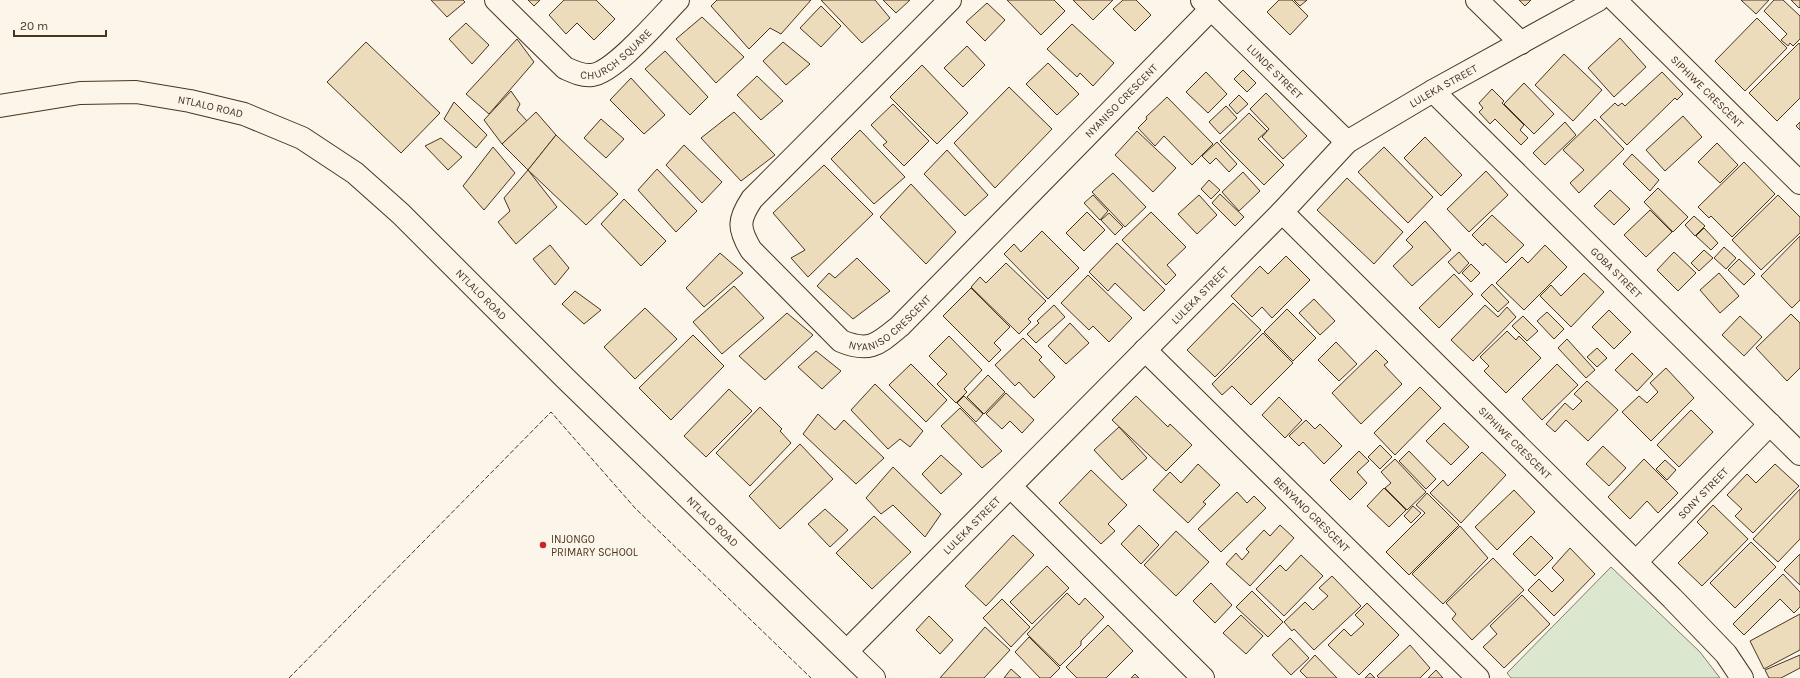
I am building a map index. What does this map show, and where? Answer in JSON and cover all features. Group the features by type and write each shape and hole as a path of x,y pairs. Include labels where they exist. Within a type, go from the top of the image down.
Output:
{"street":[{"name":"CHURCH SQUARE","path":"496,0 565,68 579,75 592,75 607,69 678,0"},
{"name":"NYANISO CRESCENT","path":"950,0 752,199 743,212 740,224 745,238 752,250 841,341 855,347 868,347 884,339 900,326 1207,5"},
{"path":"1477,0 1520,43"},
{"name":"LULEKA STREET","path":"847,651 1282,212 1347,142 1433,91 1598,0"},
{"name":"SIPHIWE CRESCENT","path":"1615,0 1800,183"},
{"name":"LUNDE STREET","path":"1207,5 1347,142"},
{"name":"GOBA STREET","path":"1433,91 1800,454"},
{"name":"NTLALO ROAD","path":"0,106 80,93 136,92 190,101 244,114 302,138 354,173 401,214 572,384 874,678"},
{"name":"SIPHIWE CRESCENT","path":"1282,212 1636,562 1726,654 1742,678"},
{"name":"BENYANO CRESCENT","path":"1145,350 1478,678"},
{"name":"SONY STREET","path":"1636,562 1770,424"},
{"path":"1011,487 1203,678"}],"green space":[{"path":"1611,567 1700,652 1720,678 1511,678 1507,673"}],"building":[{"path":"431,0 463,0 465,2 447,17"},
{"path":"528,0 540,0 534,6"},
{"path":"564,0 596,0 615,19 594,40 577,23 566,34 549,15"},
{"path":"717,0 811,0 781,34 770,28 749,49 711,6"},
{"path":"821,0 875,0 890,18 862,43"},
{"path":"883,0 910,0 896,13"},
{"path":"1007,0 1054,0 1065,11 1041,35"},
{"path":"1073,0 1113,0 1093,20"},
{"path":"1123,0 1136,0 1151,15 1135,31 1113,9"},
{"path":"1279,0 1292,0 1308,16 1290,35 1267,12"},
{"path":"1294,0 1307,0 1300,6"},
{"path":"1519,0 1531,0 1525,6"},
{"path":"1741,0 1769,0 1756,14"},
{"path":"1774,0 1783,0 1800,16 1800,39 1793,46 1790,43 1788,46 1781,40 1787,34 1764,11"},
{"path":"1791,0 1800,0 1800,7 1799,8"},
{"path":"987,3 1005,20 985,41 966,22"},
{"path":"821,6 841,26 821,47 800,28"},
{"path":"702,17 744,57 716,83 676,39"},
{"path":"1757,18 1787,48 1745,91 1715,61"},
{"path":"466,23 489,45 472,64 449,39"},
{"path":"1072,24 1114,63 1093,86 1080,73 1077,77 1047,49"},
{"path":"1620,38 1646,67 1614,97 1588,68"},
{"path":"517,39 534,62 489,114 466,94"},
{"path":"366,42 440,113 401,153 327,82"},
{"path":"783,42 810,64 786,85 763,61"},
{"path":"1799,43 1800,98 1777,121 1749,93"},
{"path":"967,46 985,65 963,87 944,68"},
{"path":"665,51 708,97 690,115 645,69"},
{"path":"1564,54 1602,90 1573,121 1535,85"},
{"path":"1048,63 1079,94 1057,115 1026,84"},
{"path":"922,65 968,113 937,144 890,97"},
{"path":"1243,70 1256,83 1247,92 1234,79"},
{"path":"1206,72 1227,94 1208,113 1186,92"},
{"path":"1662,72 1683,94 1677,100 1675,98 1627,145 1600,117 1615,103 1618,106 1622,103 1625,106"},
{"path":"757,76 783,101 761,120 737,95"},
{"path":"631,78 665,115 644,134 610,100"},
{"path":"1524,83 1554,114 1534,134 1504,104"},
{"path":"1009,87 1052,129 995,188 954,143"},
{"path":"1492,89 1504,101 1502,103 1524,125 1520,130 1528,138 1521,145 1495,119 1490,124 1479,112 1483,108 1479,103"},
{"path":"511,91 520,104 517,110 527,121 502,144 484,120"},
{"path":"1266,93 1307,136 1283,159 1262,137 1269,129 1250,109"},
{"path":"1239,95 1248,104 1237,114 1229,105"},
{"path":"1167,97 1213,144 1192,165 1164,136 1155,146 1138,128 1147,119 1146,117"},
{"path":"454,102 487,135 476,148 444,119"},
{"path":"893,104 929,141 904,166 883,145 887,142 871,125"},
{"path":"1226,106 1237,118 1220,134 1209,122"},
{"path":"536,112 556,135 528,170 502,144"},
{"path":"734,112 775,155 741,181 701,138"},
{"path":"1249,113 1267,131 1258,139 1284,165 1264,185 1220,141"},
{"path":"1683,116 1702,137 1665,171 1646,150"},
{"path":"601,119 624,139 606,158 584,138"},
{"path":"1595,119 1624,149 1579,193 1570,183 1584,170 1563,150"},
{"path":"1565,122 1576,135 1545,165 1533,153"},
{"path":"1800,122 1800,130 1796,126"},
{"path":"860,130 905,177 874,204 831,159"},
{"path":"1137,131 1176,168 1153,192 1115,155"},
{"path":"556,135 618,194 586,225 528,170"},
{"path":"1425,137 1462,175 1441,196 1404,158"},
{"path":"441,138 462,157 448,170 425,146"},
{"path":"1217,142 1237,164 1229,172 1216,158 1210,164 1202,156"},
{"path":"1717,143 1738,165 1720,183 1698,162"},
{"path":"684,145 722,182 702,203 666,165"},
{"path":"493,147 515,173 484,210 463,186"},
{"path":"1384,147 1433,197 1408,223 1358,172"},
{"path":"947,150 988,195 965,216 924,174"},
{"path":"1632,154 1659,180 1650,191 1623,164"},
{"path":"1744,162 1775,194 1732,237 1711,216 1709,218 1698,207"},
{"path":"824,165 873,214 808,277 791,258 805,250 773,213"},
{"path":"657,169 697,211 676,232 638,190"},
{"path":"528,170 557,207 516,244 498,222 510,211 504,198"},
{"path":"1486,171 1508,195 1469,232 1447,209"},
{"path":"1243,172 1260,191 1239,211 1222,192"},
{"path":"1113,173 1146,207 1125,227 1092,192"},
{"path":"1347,178 1403,232 1374,264 1317,210"},
{"path":"1209,180 1220,190 1211,199 1201,189"},
{"path":"911,184 956,232 926,264 880,217"},
{"path":"1658,188 1688,217 1673,232 1644,202"},
{"path":"1610,190 1630,209 1614,225 1594,206"},
{"path":"1220,194 1244,217 1235,226 1212,203"},
{"path":"1093,195 1108,211 1100,220 1084,203"},
{"path":"1199,195 1217,215 1197,234 1178,214"},
{"path":"1778,195 1800,217 1800,233 1761,270 1732,240"},
{"path":"624,199 666,241 641,266 601,224"},
{"path":"1650,210 1672,232 1646,257 1624,235"},
{"path":"1087,212 1105,230 1084,251 1066,233"},
{"path":"1151,212 1186,247 1167,265 1176,275 1166,285 1122,240"},
{"path":"1109,213 1123,227 1115,235 1101,220"},
{"path":"1492,215 1524,245 1506,263 1485,243 1483,246 1472,235"},
{"path":"1694,216 1705,226 1695,236 1685,225"},
{"path":"1425,221 1451,250 1412,286 1393,266 1413,247 1406,240"},
{"path":"1704,228 1718,243 1711,250 1696,236"},
{"path":"1042,231 1079,268 1048,299 1004,254 1014,244 1021,252"},
{"path":"1800,236 1800,300 1792,308 1761,276"},
{"path":"1117,243 1165,290 1144,311 1115,283 1108,291 1089,272"},
{"path":"550,245 569,268 555,285 533,259"},
{"path":"1545,245 1567,267 1524,310 1496,283 1522,257 1528,263"},
{"path":"1724,247 1736,258 1726,269 1714,258"},
{"path":"1704,250 1713,258 1699,271 1691,263"},
{"path":"1459,252 1469,263 1459,274 1448,262"},
{"path":"1674,252 1696,273 1678,291 1657,270"},
{"path":"720,253 743,273 704,307 686,288"},
{"path":"1286,256 1310,280 1272,318 1262,307 1252,317 1231,296 1260,266 1268,274"},
{"path":"857,258 890,291 853,319 817,286 829,273 835,278"},
{"path":"1739,259 1755,274 1744,285 1728,270"},
{"path":"1006,263 1046,301 1028,319 1031,322 1019,334 971,287 980,277 986,283"},
{"path":"1471,264 1480,273 1471,282 1462,273"},
{"path":"1584,273 1604,292 1571,327 1540,296 1551,285 1561,296"},
{"path":"1719,273 1739,296 1720,313 1700,290"},
{"path":"1454,274 1473,294 1439,328 1419,308"},
{"path":"1088,275 1132,318 1109,342 1093,326 1089,330 1061,303"},
{"path":"1492,284 1509,302 1498,312 1481,295"},
{"path":"734,286 764,318 722,354 693,322"},
{"path":"971,288 1010,327 994,343 1001,350 989,362 943,316"},
{"path":"575,291 601,310 584,324 562,304"},
{"path":"1314,299 1335,321 1320,335 1299,313"},
{"path":"1233,303 1261,330 1215,377 1187,350"},
{"path":"1054,305 1065,317 1036,343 1027,334 1039,323 1037,321"},
{"path":"1485,305 1498,317 1507,307 1516,317 1473,361 1451,340"},
{"path":"645,308 677,339 635,379 604,347"},
{"path":"1287,309 1316,338 1293,361 1264,332"},
{"path":"1609,310 1631,332 1614,349 1592,327"},
{"path":"1547,312 1564,329 1554,339 1537,321"},
{"path":"787,313 813,335 765,380 739,356"},
{"path":"1791,314 1800,323 1800,368 1787,381 1756,348"},
{"path":"1523,316 1538,331 1527,341 1512,326"},
{"path":"1740,316 1762,337 1744,356 1722,335"},
{"path":"1070,323 1089,343 1066,364 1048,346"},
{"path":"1507,331 1516,340 1519,336 1541,358 1506,393 1484,371 1489,366 1480,357"},
{"path":"1263,333 1293,363 1251,405 1232,386 1222,395 1212,384"},
{"path":"693,335 724,366 671,420 639,388"},
{"path":"949,336 982,370 964,389 967,392 956,403 937,384 947,374 929,356"},
{"path":"1023,338 1042,357 1039,360 1055,377 1034,398 1019,382 1015,386 995,365"},
{"path":"1567,339 1595,370 1586,378 1558,348"},
{"path":"1336,342 1357,364 1339,381 1318,360"},
{"path":"1597,348 1607,358 1597,367 1587,357"},
{"path":"1376,350 1388,362 1384,365 1402,384 1361,424 1332,393"},
{"path":"816,351 841,371 822,389 798,367"},
{"path":"1632,353 1653,374 1637,391 1615,370"},
{"path":"911,364 947,400 926,422 889,385"},
{"path":"1557,364 1578,385 1542,420 1522,399"},
{"path":"1666,368 1694,398 1651,441 1622,412 1639,396 1647,403 1658,392 1650,383"},
{"path":"988,375 1005,392 984,414 967,397"},
{"path":"1587,381 1618,410 1588,441 1566,420 1555,432 1546,424 1565,403 1573,410 1582,401 1574,394"},
{"path":"875,384 923,431 910,447 900,439 888,449 851,410"},
{"path":"1420,387 1441,408 1395,455 1374,433"},
{"path":"729,389 752,411 706,457 684,436"},
{"path":"1006,393 1034,420 1022,433 1010,421 1002,429 986,414"},
{"path":"964,396 983,414 976,422 957,403"},
{"path":"1136,396 1168,427 1170,424 1192,445 1166,471 1112,420"},
{"path":"1279,397 1302,420 1285,438 1262,415"},
{"path":"760,407 782,429 780,431 791,443 750,486 716,453"},
{"path":"960,408 1002,451 982,468 941,426"},
{"path":"1691,410 1713,432 1679,467 1657,445"},
{"path":"818,414 835,430 844,420 884,458 856,484 803,434"},
{"path":"1306,420 1315,429 1320,424 1342,446 1324,464 1303,442 1299,446 1289,436"},
{"path":"1444,423 1469,447 1451,465 1426,441"},
{"path":"1119,427 1147,458 1122,480 1094,450"},
{"path":"800,444 833,479 780,529 749,496"},
{"path":"1380,445 1392,457 1380,469 1368,457"},
{"path":"1603,446 1626,468 1609,486 1586,464"},
{"path":"1359,451 1369,461 1357,472 1367,483 1350,500 1330,480"},
{"path":"1409,451 1436,479 1426,489 1399,461"},
{"path":"1482,452 1506,475 1461,523 1430,493 1443,480 1448,486"},
{"path":"941,455 962,474 941,494 922,474"},
{"path":"1395,459 1426,492 1407,510 1385,488 1391,483 1381,472"},
{"path":"1644,459 1678,493 1658,513 1647,501 1630,519 1608,497"},
{"path":"1665,460 1676,470 1667,480 1656,469"},
{"path":"1198,464 1220,485 1203,502 1206,504 1188,523 1153,490 1170,472 1181,483"},
{"path":"1775,464 1799,486 1753,533 1735,516 1742,509 1727,495 1747,474 1756,483"},
{"path":"893,467 941,514 925,537 893,505 881,514 866,498"},
{"path":"1091,470 1127,505 1108,524 1115,531 1101,544 1059,503"},
{"path":"1384,488 1406,510 1389,527 1367,506"},
{"path":"1800,489 1800,539 1778,562 1753,539"},
{"path":"1514,490 1535,512 1497,550 1475,527"},
{"path":"1237,492 1247,503 1254,496 1266,508 1221,552 1198,529"},
{"path":"1427,493 1459,525 1409,575 1386,552 1425,513 1416,505"},
{"path":"1713,505 1748,539 1702,586 1678,563 1708,533 1697,522"},
{"path":"1413,506 1421,513 1411,523 1404,516"},
{"path":"825,509 848,530 830,547 808,524"},
{"path":"874,516 911,552 872,589 836,553"},
{"path":"1139,525 1159,545 1141,564 1121,544"},
{"path":"1280,525 1294,538 1250,586 1226,564 1236,553 1242,560 1249,552 1246,549 1264,530 1270,536"},
{"path":"1460,526 1488,558 1443,604 1412,574"},
{"path":"1176,531 1209,562 1176,596 1144,565"},
{"path":"1013,535 1034,555 986,606 965,586"},
{"path":"1531,536 1553,558 1535,576 1513,554"},
{"path":"1751,542 1776,567 1735,608 1710,583"},
{"path":"1570,548 1595,574 1554,616 1528,590 1539,579 1552,592 1564,580 1552,568"},
{"path":"1800,554 1800,585 1784,570"},
{"path":"1301,555 1323,576 1284,616 1256,589 1280,565 1286,571"},
{"path":"1493,558 1524,590 1472,640 1452,619 1456,614 1446,603"},
{"path":"1047,566 1069,588 1032,624 1010,602"},
{"path":"1783,574 1800,592 1800,607 1794,613 1780,599 1744,635 1733,624"},
{"path":"1332,576 1361,606 1314,650 1294,629 1292,631 1284,622 1305,602 1313,610 1328,596 1319,588"},
{"path":"1211,583 1232,605 1215,623 1193,601"},
{"path":"1252,591 1283,622 1268,637 1236,607"},
{"path":"1067,593 1079,605 1085,598 1104,617 1081,641 1081,645 1060,666 1027,634"},
{"path":"1522,595 1550,624 1504,668 1483,647 1497,634 1490,626"},
{"path":"1002,599 1030,627 1011,647 983,618"},
{"path":"1367,603 1399,635 1359,675 1328,645 1344,629 1351,636 1364,624 1355,615"},
{"path":"1800,614 1800,650 1764,669 1750,641"},
{"path":"1241,615 1263,636 1246,654 1223,633"},
{"path":"929,616 953,640 940,654 916,630"},
{"path":"1108,625 1133,651 1106,678 1077,678 1066,667"},
{"path":"985,627 1010,650 984,678 940,678"},
{"path":"1029,637 1060,668 1050,678 1040,678 1015,652"},
{"path":"1290,638 1309,658 1291,675 1272,655"},
{"path":"1410,645 1430,668 1420,678 1379,678 1377,676"},
{"path":"1315,655 1337,678 1307,678 1300,671"},
{"path":"1800,655 1800,668 1781,678 1769,678 1765,670"},
{"path":"1011,669 1021,678 1004,678"},
{"path":"1436,670 1443,678 1428,678"},
{"path":"1370,673 1375,678 1365,678"},
{"path":"1135,674 1139,678 1131,678"}],"fence":[{"path":"289,678 551,412 635,508 811,678"}],"place":[{"name":"INJONGO PRIMARY SCHOOL","path":"543,545"}]}
